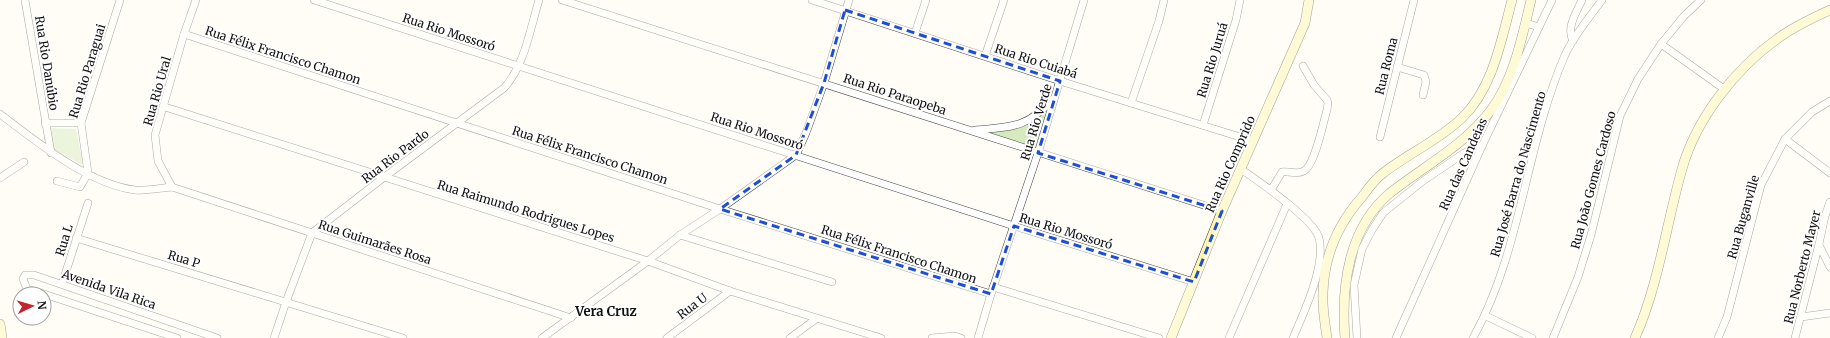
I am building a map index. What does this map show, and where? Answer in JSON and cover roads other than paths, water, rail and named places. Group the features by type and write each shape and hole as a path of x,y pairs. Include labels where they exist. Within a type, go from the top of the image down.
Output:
{"street":[{"name":"Rua Rio Danúbio","path":"25,0 51,152"},
{"name":"Rua Rio Paraguai","path":"88,173 81,123 120,0"},
{"name":"Rua Rio Ural","path":"172,187 158,161 155,148 156,135 184,34 196,0"},
{"name":"Rua Rio Mossoró","path":"314,0 1014,226 1194,282"},
{"name":"Rua Rio Pardo","path":"312,233 504,88 512,80 519,66 539,0"},
{"name":"Rua Rio Paraopeba","path":"562,0 1222,211"},
{"name":"Rua Rio Cuiabá","path":"812,0 1060,81 1254,141"},
{"path":"542,338 648,261 680,235 720,209 796,155 806,133 824,83 849,0"},
{"path":"915,33 926,0"},
{"path":"985,56 1004,0"},
{"name":"Rua Rio Verde","path":"978,338 1038,153 1084,0"},
{"path":"1132,103 1164,0"},
{"name":"Rua Rio Juruá","path":"1203,125 1236,20 1240,0"},
{"name":"Rua Rio Comprido","path":"1170,338 1222,211 1305,23 1309,0"},
{"name":"Rua Roma","path":"1380,137 1414,0"},
{"path":"1327,338 1323,293 1330,252 1339,228 1350,210 1381,174 1445,132 1462,118 1487,82 1496,61 1512,0"},
{"name":"Rua das Candeias","path":"1396,338 1482,146 1552,0"},
{"path":"1573,41 1570,36 1571,26 1582,0"},
{"name":"Rua José Barra do Nascimento","path":"1474,338 1486,316 1515,232 1541,123 1565,55 1602,0"},
{"name":"Rua João Gomes Cardoso","path":"1553,338 1578,277 1620,116 1638,79 1661,44 1684,16 1701,0"},
{"path":"1345,338 1346,279 1354,245 1366,221 1389,194 1455,146 1474,130 1491,110 1504,88 1514,62 1531,1"},
{"path":"1635,338 1658,272 1682,167 1699,128 1724,89 1745,67 1777,39 1830,10"},
{"path":"1526,23 1539,27"},
{"name":"Rua Félix Francisco Chamon","path":"184,34 720,209 992,291 1159,338"},
{"path":"1661,44 1724,89"},
{"path":"1271,190 1282,172 1300,172 1305,171 1308,167 1313,159 1327,110 1327,100 1314,85 1304,66"},
{"path":"1398,67 1424,74 1426,82 1423,95"},
{"path":"971,130 1004,128 1025,122 1035,117 1054,97"},
{"name":"Rua Buganville","path":"1718,338 1727,318 1761,185 1785,139 1812,112 1830,101"},
{"name":"Rua Raimundo Rodrigues Lopes","path":"165,107 648,261 730,291 816,319 881,338"},
{"path":"0,114 51,152 103,182 136,190 172,187"},
{"path":"46,123 81,123"},
{"path":"1785,139 1830,173"},
{"path":"1357,338 1354,285 1362,249 1383,213 1423,181 1464,153 1482,146"},
{"path":"0,178 24,162"},
{"path":"1241,169 1271,190 1312,226 1319,237 1320,251 1314,287 1293,338"},
{"path":"57,181 80,187 88,173"},
{"name":"Rua Guimarães Rosa","path":"172,187 571,318"},
{"name":"Rua Norberto Mayer","path":"1795,338 1802,317 1825,216 1830,202"},
{"name":"Rua L","path":"62,284 88,203"},
{"path":"1229,338 1287,204"},
{"path":"274,338 312,233"},
{"path":"680,235 832,282"},
{"name":"Rua P","path":"76,238 403,338"},
{"path":"1819,244 1830,267"},
{"name":"Avenida Vila Rica","path":"25,286 23,279 25,275 34,275 217,338"},
{"name":"Rua U","path":"667,338 730,291"},
{"name":"Avenida Vila Rica","path":"52,297 177,338"},
{"path":"1802,317 1830,313"},
{"path":"1486,316 1532,338"},
{"path":"790,338 816,319"},
{"path":"0,324 2,338"},
{"path":"932,338 955,336 961,338"}],"district":[{"name":"Vera Cruz","path":"606,311"}]}
